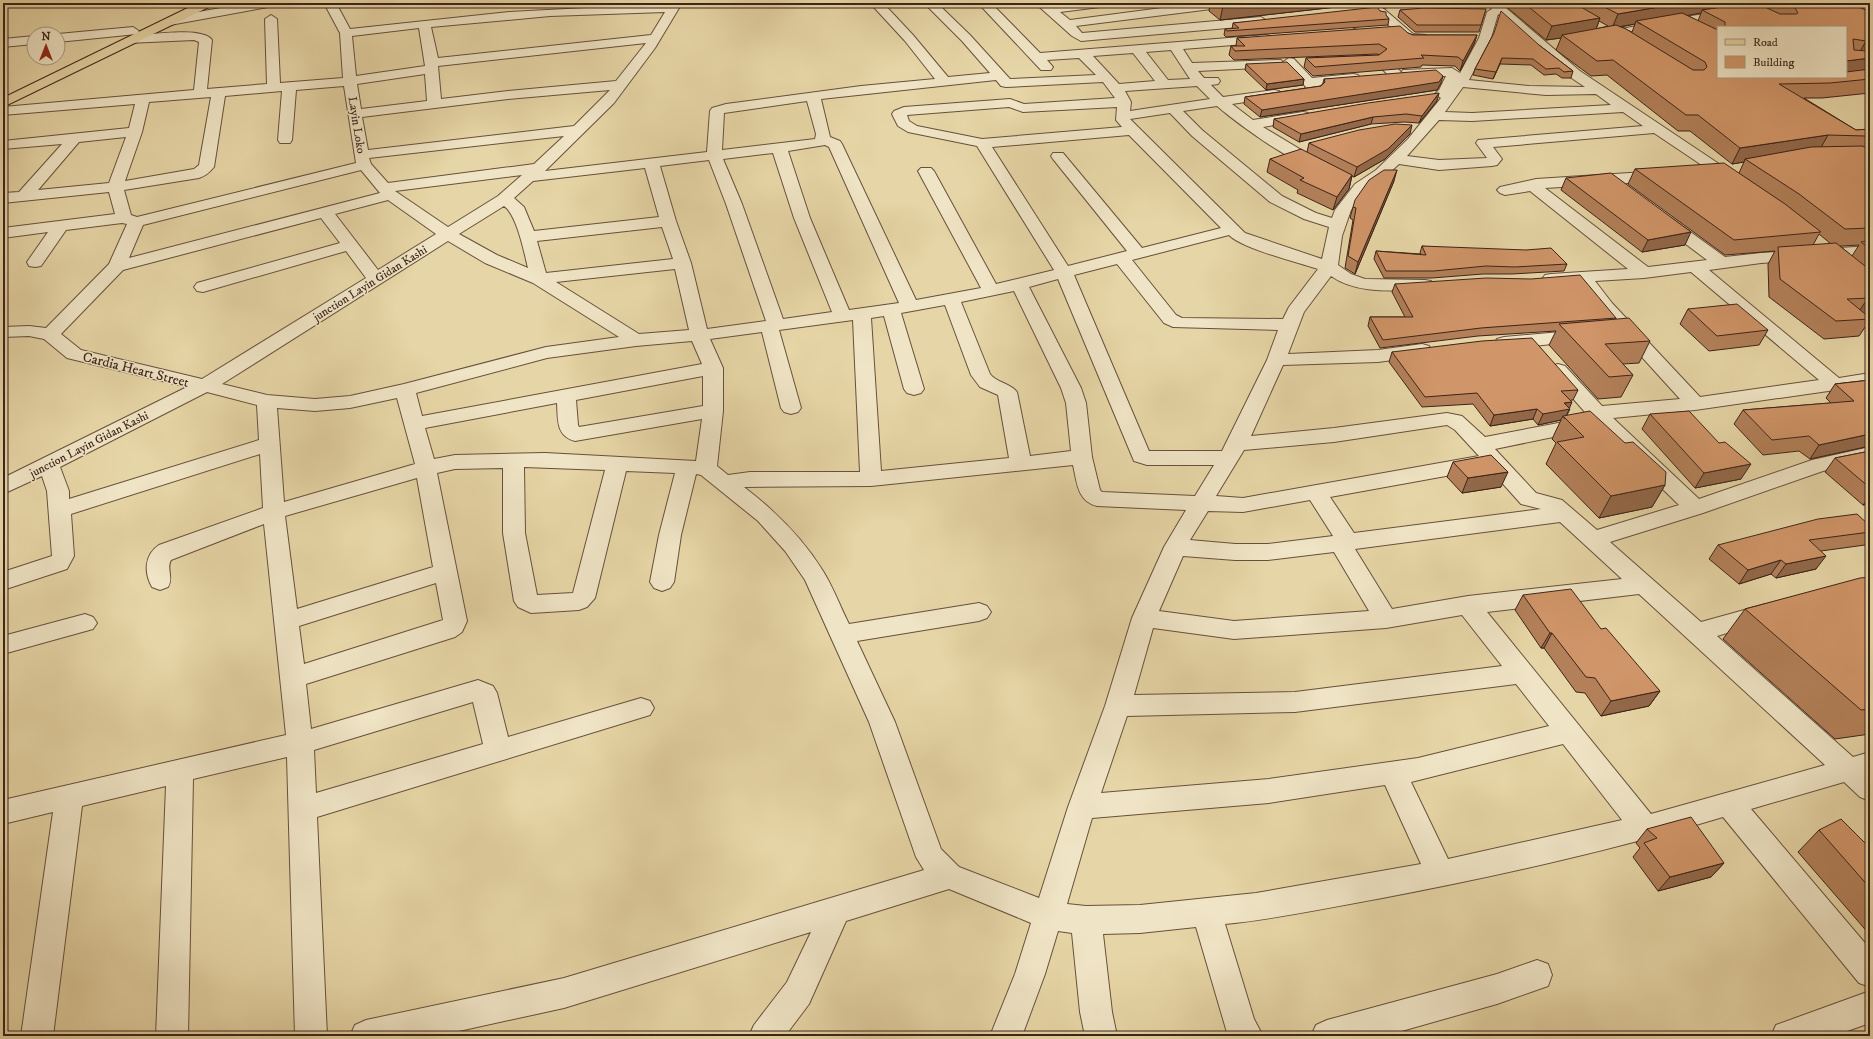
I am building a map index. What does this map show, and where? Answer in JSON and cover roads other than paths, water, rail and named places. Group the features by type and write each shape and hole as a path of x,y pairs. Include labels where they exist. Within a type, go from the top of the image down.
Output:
{"main road":[{"path":"3,103 191,3"},
{"path":"3,93 132,35 170,21 207,3"}],"street":[{"path":"170,21 268,3"},
{"name":"Layin Loko","path":"330,3 346,33 350,81 363,160 386,192 447,234 491,259 539,279 636,340"},
{"path":"876,3 909,38 945,82"},
{"path":"930,3 966,38 1006,83 1106,78"},
{"path":"984,3 1060,80"},
{"path":"1045,7 1100,3"},
{"path":"1066,24 1227,3"},
{"path":"1734,3 1770,21"},
{"path":"1588,39 1678,22 1799,3"},
{"path":"346,33 488,16 601,8 674,5"},
{"name":"junction Layin Gidan Kashi","path":"4,485 205,386 377,280 504,199 534,173 609,100 655,38 674,5"},
{"path":"1045,7 1098,53"},
{"path":"1373,8 1397,12"},
{"path":"1373,8 1411,38 1433,38"},
{"path":"1006,1036 1030,974 1082,807 1118,706 1144,618 1175,547 1199,504 1232,451 1276,360 1295,311 1330,267 1334,236 1343,210 1360,187 1381,173 1423,130 1460,83 1472,64 1485,38 1492,10 1598,90 1746,188"},
{"path":"271,19 274,88"},
{"path":"1080,37 1144,33 1276,20"},
{"path":"1678,22 1698,32"},
{"path":"424,24 431,66 434,104"},
{"path":"1594,25 1633,44"},
{"path":"1385,30 1401,29"},
{"path":"1340,34 1370,32"},
{"path":"1354,33 1377,59 1395,74"},
{"path":"66,38 132,35 195,36 206,40 200,94"},
{"path":"3,111 350,81 431,66 655,38"},
{"path":"1037,57 1275,38"},
{"path":"1470,38 1485,38"},
{"path":"3,43 26,41"},
{"path":"1542,47 1557,44"},
{"path":"1175,47 1200,82 1222,102 1272,141 1330,173"},
{"path":"1137,50 1165,85"},
{"path":"1083,54 1116,88 1123,109 1133,130 1232,230 1253,242 1330,267 1345,278 1363,284 1439,284"},
{"path":"1362,59 1377,59"},
{"path":"1133,130 982,143 913,129 903,122 899,114 904,111 1010,103 1023,108 1172,109 1290,92 1314,90 1315,88 1304,72 1289,62 1189,67"},
{"path":"1379,76 1439,71 1450,71 1454,73 1445,93 1426,97"},
{"path":"1254,77 1304,72 1363,77"},
{"path":"791,408 773,326 734,204 714,154 717,111 726,108 813,96 1000,76"},
{"path":"1116,88 1223,80"},
{"path":"1460,83 1522,90 1572,92 1598,90"},
{"path":"355,114 508,95 620,85"},
{"path":"286,140 290,86"},
{"path":"3,198 116,187 199,173 205,170 220,93"},
{"path":"813,96 823,139"},
{"path":"3,332 28,331 50,334 117,266 129,220 117,197 116,187 135,132 143,100"},
{"path":"1435,116 1472,117 1624,108"},
{"path":"1172,109 1197,133 1276,199 1310,216 1338,225"},
{"path":"1251,125 1320,113"},
{"path":"1408,128 1423,130"},
{"path":"1395,159 1439,165 1492,162 1495,160 1483,143 1655,129"},
{"path":"3,233 129,220 363,160 577,130"},
{"path":"3,144 135,132"},
{"path":"24,196 75,138"},
{"path":"117,266 325,212 386,192 534,173 651,162 779,147 819,142 823,139"},
{"path":"823,139 835,144 910,307"},
{"path":"982,143 1064,273 1141,456 1147,458 1232,451 1447,419 1455,420 1462,425 1487,452 1528,499 1554,505 1566,514 1695,633 1859,766 1870,789"},
{"path":"1289,151 1313,145"},
{"path":"779,147 802,218 842,316"},
{"path":"1058,156 1130,256 1163,313 1179,323 1289,325"},
{"path":"651,162 668,221 683,263 699,335 713,368 713,411 706,472 670,535 662,582"},
{"path":"1699,174 1743,168"},
{"path":"926,171 991,291"},
{"path":"1505,190 1533,186 1536,184 1676,175"},
{"path":"1608,179 1627,193"},
{"path":"1346,181 1360,187"},
{"path":"1533,186 1644,273"},
{"path":"504,199 516,207 528,237 539,279 683,263"},
{"path":"325,212 377,280"},
{"path":"1652,212 1722,263"},
{"path":"528,237 668,221"},
{"path":"35,262 61,226"},
{"name":"Cardia Heart Street","path":"50,334 74,354 205,386 268,400 315,405 350,402 405,390 546,353 636,340 699,335 773,326 910,307 991,291 1232,230"},
{"path":"1816,240 1847,266"},
{"path":"203,287 350,245"},
{"path":"1536,279 1644,273 1761,258 1831,252 1870,251"},
{"path":"1695,267 1836,385"},
{"path":"1583,277 1606,307 1695,404"},
{"path":"1019,284 1071,388 1076,403 1082,457 1090,493 1097,498 1243,505 1316,492 1487,452 1600,417 1870,380"},
{"path":"951,299 981,375 987,383 1007,392 1021,464"},
{"path":"891,310 914,389"},
{"path":"862,314 871,479"},
{"path":"1485,344 1630,332"},
{"path":"1533,341 1600,417 1695,508"},
{"path":"1276,360 1378,356 1436,348"},
{"path":"414,424 713,368"},
{"path":"292,678 446,630 453,626 456,621 426,468 405,390"},
{"path":"566,396 568,427 574,434 713,411"},
{"path":"268,400 274,512 300,743 311,1036"},
{"path":"60,510 270,444"},
{"path":"1593,539 1695,508 1819,465 1870,454"},
{"path":"160,581 157,560 160,554 274,512 426,468 455,462 514,460 617,464 706,472 750,479 871,479 1082,457"},
{"path":"514,460 515,545 526,601 531,604 579,601 583,598 617,464"},
{"path":"3,581 61,560 63,556 58,491 49,464"},
{"path":"706,472 766,516 793,545 815,577 882,722 930,857 948,876 1049,916 1086,920 1140,919 1206,911 1256,908 1440,873 1645,828 1859,766"},
{"path":"1316,492 1386,619"},
{"path":"1175,547 1236,552 1268,552 1566,514"},
{"path":"286,621 446,572"},
{"path":"1144,618 1234,630 1386,619 1468,605 1644,585"},
{"path":"1468,605 1645,828"},
{"path":"1695,633 1786,607"},
{"path":"841,634 979,612"},
{"path":"3,645 84,622"},
{"path":"1118,706 1295,702 1522,673"},
{"path":"3,812 300,743 478,690 484,693 498,751"},
{"path":"303,809 641,708"},
{"path":"1082,807 1269,791 1393,773 1418,769 1569,732"},
{"path":"172,1036 180,771"},
{"path":"1393,773 1440,873"},
{"path":"37,1036 69,797"},
{"path":"1729,804 1870,972"},
{"path":"366,1036 443,1027 564,993 948,876"},
{"path":"765,1036 798,993 836,911"},
{"path":"1206,911 1241,1028 1247,1036"},
{"path":"1086,920 1096,1012 1101,1036"},
{"path":"1327,1036 1497,989 1536,975"},
{"path":"1787,1036 1870,1007"}]}
